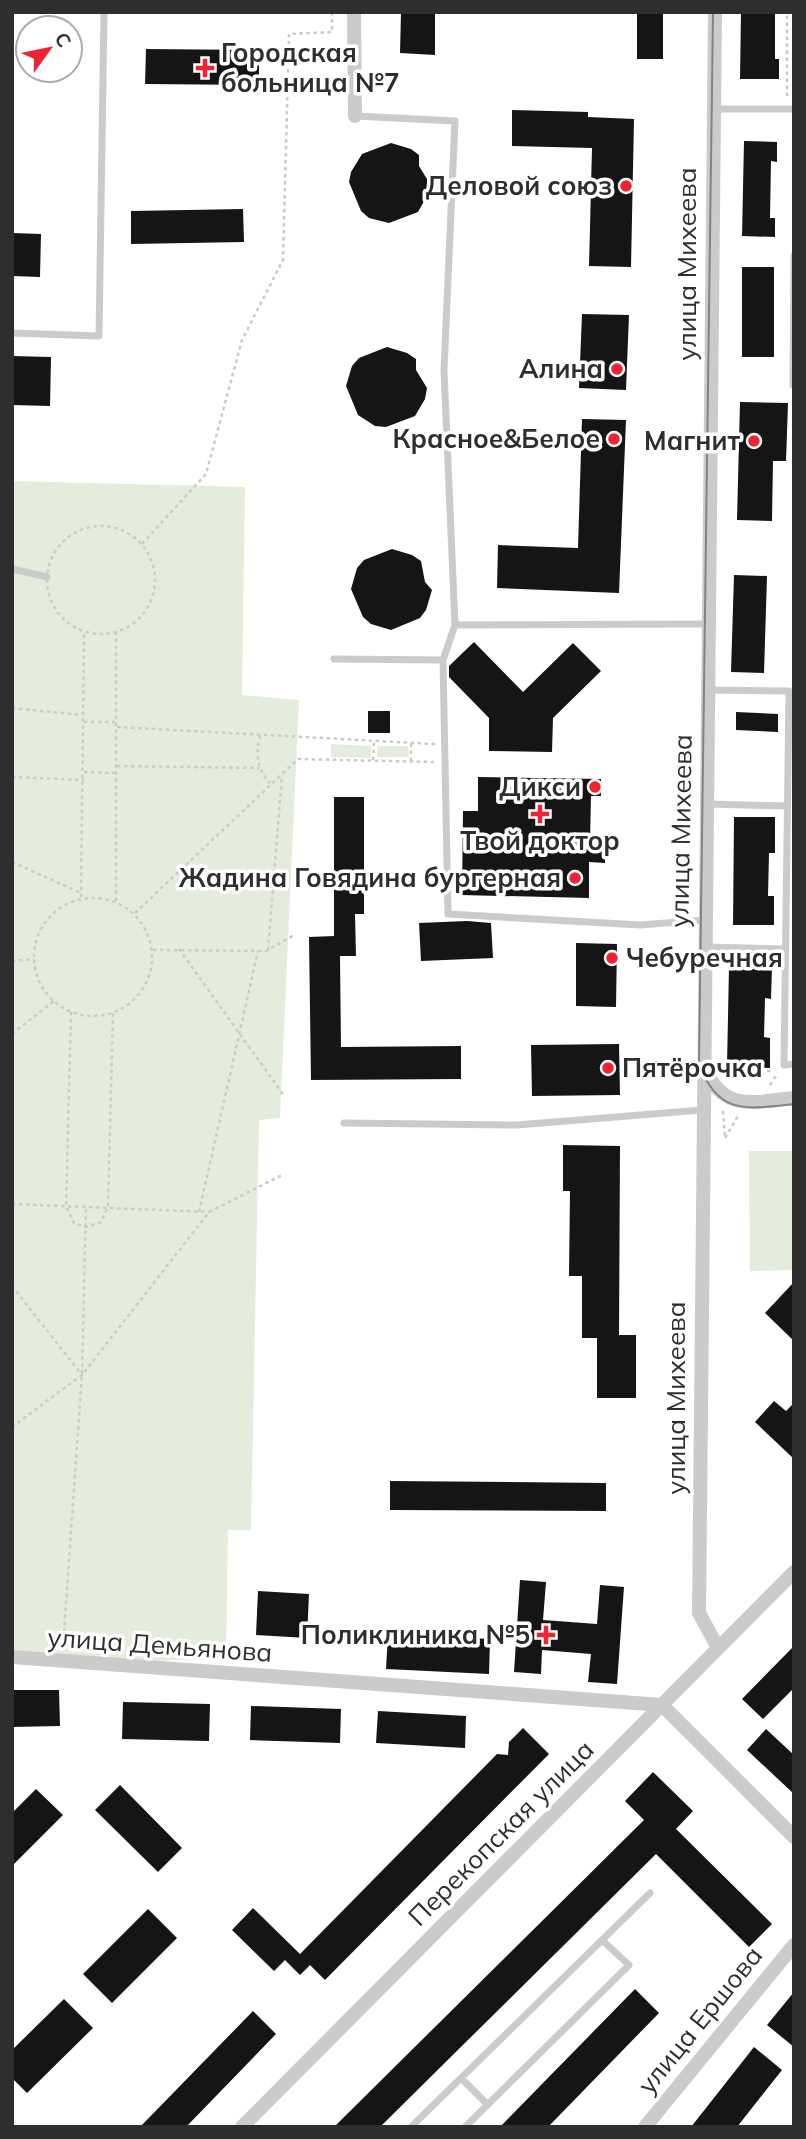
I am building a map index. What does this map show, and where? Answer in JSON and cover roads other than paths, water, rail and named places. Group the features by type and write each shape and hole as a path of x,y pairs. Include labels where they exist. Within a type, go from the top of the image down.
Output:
{"street":[{"path":"354,12 355,116"},
{"name":"улица Михеева","path":"715,12 699,1613 717,1646"},
{"path":"703,1065 715,1087 733,1101 742,1103 794,1098"},
{"name":"Перекопская улица","path":"242,2127 662,1706 717,1646 794,1572"},
{"name":"улица Демьянова","path":"12,1657 62,1663 662,1706"},
{"path":"662,1706 794,1837"},
{"name":"улица Ершова","path":"645,2127 794,1945"}],"lane":[{"path":"12,333 99,336 104,12"},
{"path":"712,109 790,109"},
{"path":"355,116 455,121 444,370 456,625 443,660 448,914 640,925 705,920"},
{"path":"793,385 794,256"},
{"path":"12,569 47,578"},
{"path":"456,625 709,624"},
{"path":"334,659 443,660"},
{"path":"708,690 792,690 787,806 790,822 784,1065 794,1064"},
{"path":"706,804 787,806"},
{"path":"704,947 785,949"},
{"path":"344,1123 517,1125 702,1110"},
{"path":"411,2127 650,1893"},
{"path":"465,2127 629,1965 602,1940"},
{"path":"461,2078 488,2105"}],"tram line":[{"path":"713,12 699,1063 706,1080 725,1101 748,1107 794,1104"}],"place":[{"name":"Городская больница №7","path":"205,68"},
{"name":"Деловой союз","path":"626,186"},
{"name":"Алина","path":"617,369"},
{"name":"Красное&Белое","path":"614,439"},
{"name":"Магнит","path":"754,441"},
{"name":"Дикси","path":"595,787"},
{"name":"Твой доктор","path":"540,814"},
{"name":"Жадина Говядина бургерная","path":"575,878"},
{"name":"Чебуречная","path":"612,958"},
{"name":"Пятёрочка","path":"608,1068"},
{"name":"Поликлиника №5","path":"546,1635"}]}
